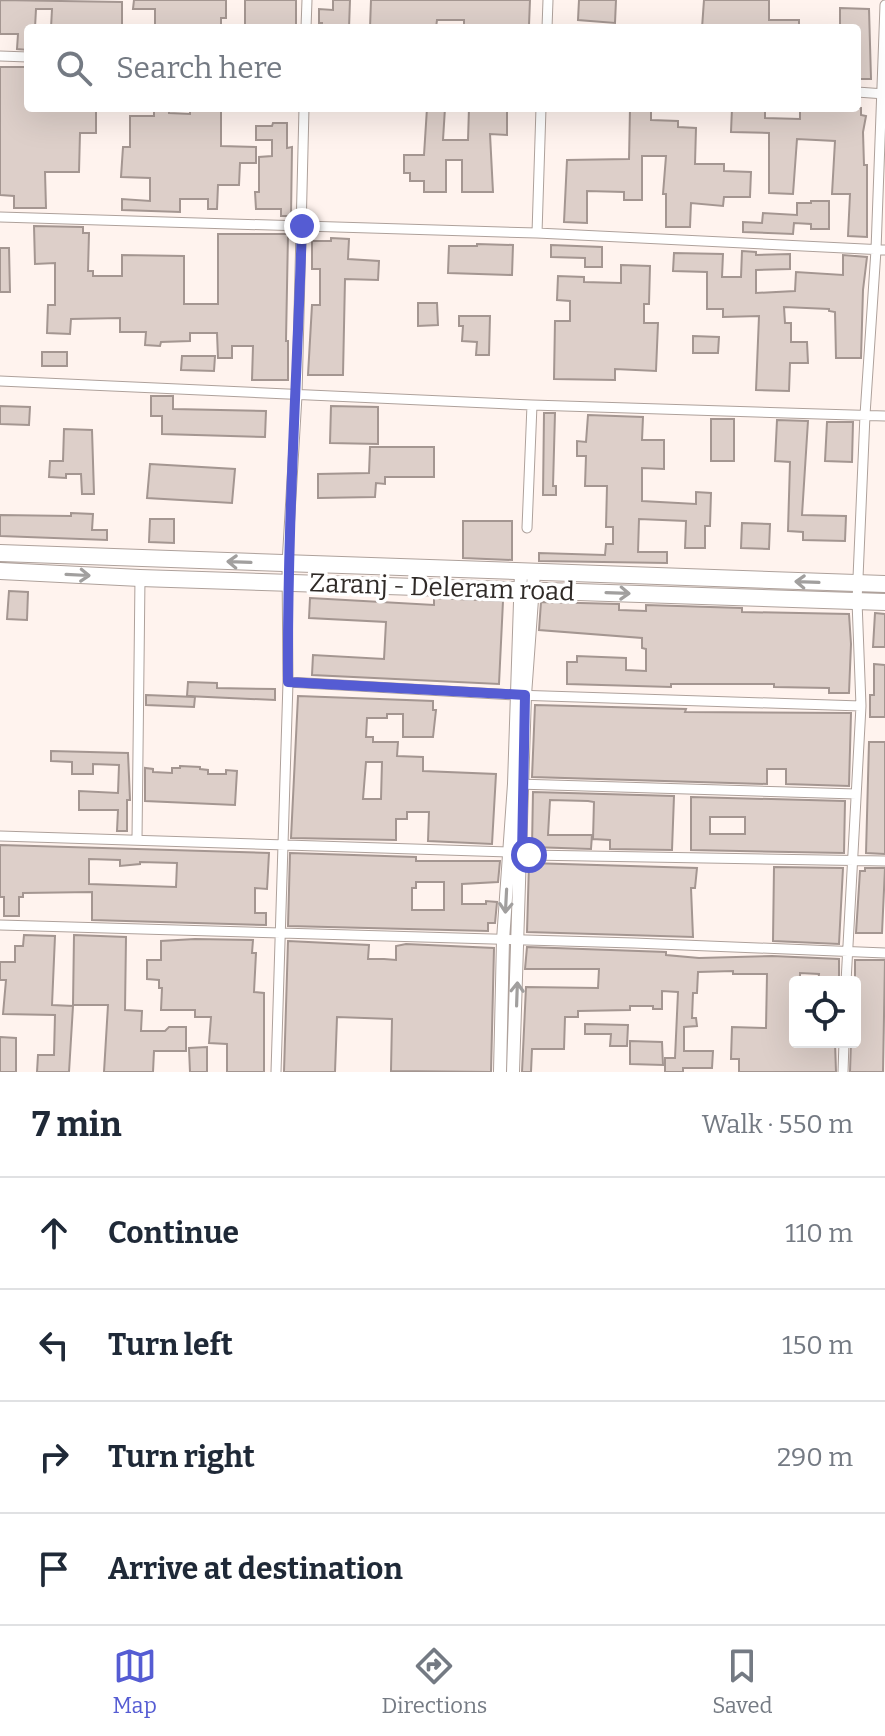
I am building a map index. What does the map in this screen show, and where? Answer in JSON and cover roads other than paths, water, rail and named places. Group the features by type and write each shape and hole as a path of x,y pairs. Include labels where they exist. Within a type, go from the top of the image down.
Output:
{"highway":[{"name":"Zaranj - Deleram road","path":"0,553 287,564 885,602"},
{"name":"Zaranj - Deleram road","path":"0,571 287,582 885,584"}],"main road":[{"path":"513,1072 519,940 515,853 520,695 528,581"},
{"path":"500,1072 503,940 515,853"}],"street":[{"path":"306,24 307,0"},
{"path":"547,24 548,0"},
{"path":"846,976 861,706 857,601 865,415 880,250 885,5"},
{"path":"0,56 24,57"},
{"path":"861,92 882,94"},
{"path":"276,1072 288,682 287,564 297,396 304,112"},
{"path":"537,233 541,112"},
{"path":"0,217 537,233 880,250"},
{"path":"0,381 297,396 885,416"},
{"path":"527,528 532,405"},
{"path":"137,839 140,578"},
{"path":"288,682 520,695 861,706"},
{"path":"518,784 856,794"},
{"path":"0,836 515,853 885,861"},
{"path":"0,925 885,953"},
{"path":"843,1072 844,1048"}]}
